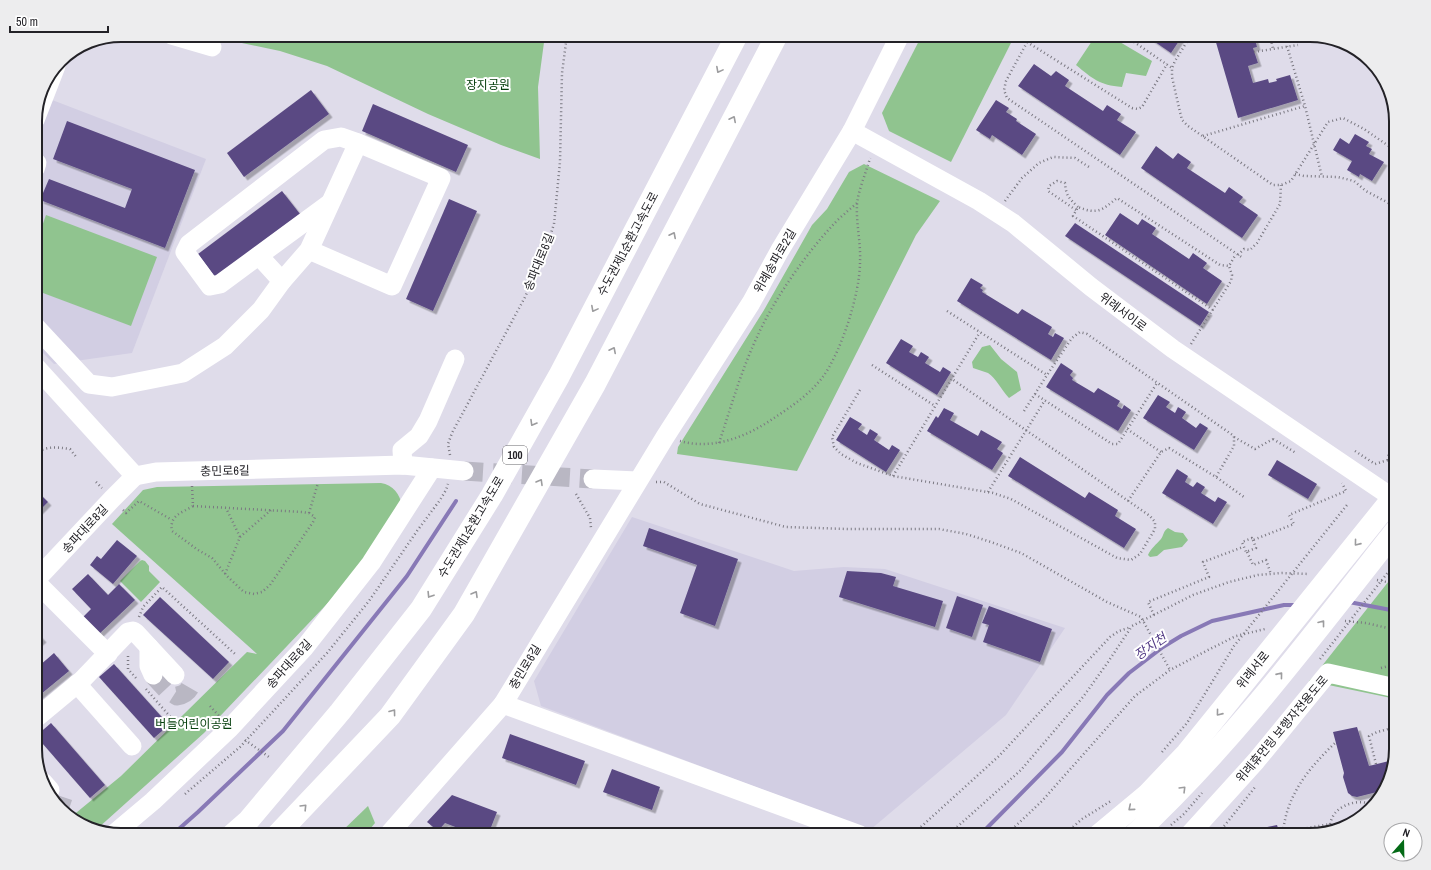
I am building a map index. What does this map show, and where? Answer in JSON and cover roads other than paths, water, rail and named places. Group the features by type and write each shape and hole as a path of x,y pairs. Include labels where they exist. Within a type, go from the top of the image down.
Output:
{"main road":[{"name":"수도권제1순환고속도로","path":"239,828 248,820 340,712 421,608 492,495 559,376 733,42"},
{"path":"284,828 390,716 464,614 595,384 773,42"},
{"name":"위례서로","path":"1107,828 1147,795 1187,752 1269,639 1389,504"},
{"name":"위례서로","path":"1141,828 1188,783 1263,697 1389,539"}],"street":[{"path":"195,42 212,47"},
{"name":"위례송파로2길","path":"637,481 751,303 780,250 852,131 896,42"},
{"name":"위례서이로","path":"852,131 997,212 1013,223 1091,287 1184,356 1290,428 1389,499"},
{"path":"309,250 392,286 441,178 341,137 324,140 189,244 185,252 210,286 220,284 331,203"},
{"path":"42,334 89,384 112,387 183,372 225,346 261,310 282,281 309,250 358,143"},
{"path":"259,256 282,281"},
{"path":"403,465 402,450 418,436 428,421 455,359"},
{"path":"42,374 136,476"},
{"path":"69,404 89,384"},
{"name":"충민로6길","path":"136,476 156,472 403,465 458,471"},
{"name":"송파대로6길","path":"121,828 153,801 230,728 305,647 371,562 432,468"},
{"name":"송파대로8길","path":"42,574 112,499 136,476"},
{"path":"592,479 637,481"},
{"name":"충민로6길","path":"394,828 502,704 637,481"},
{"path":"42,588 108,654"},
{"path":"42,713 77,684 128,632 136,633 175,675"},
{"path":"149,647 149,666 153,676"},
{"name":"위례휴먼링 보행자전용도로","path":"1196,828 1256,761 1328,673 1389,686"},
{"path":"77,684 132,746"},
{"path":"502,704 841,828"}],"waterway":[{"path":"180,828 283,731 407,576 456,501"},
{"name":"장지천","path":"1349,602 1389,610"},
{"name":"장지천","path":"987,828 1062,752 1107,695 1129,673 1163,647 1181,636 1212,621 1284,605 1296,605"}],"tunnel":[{"path":"464,471 593,479"},
{"path":"153,675 166,689 177,696 187,691 193,681"}],"park label":[{"name":"장지공원","path":"488,85"},
{"name":"버들어린이공원","path":"194,724"}]}
